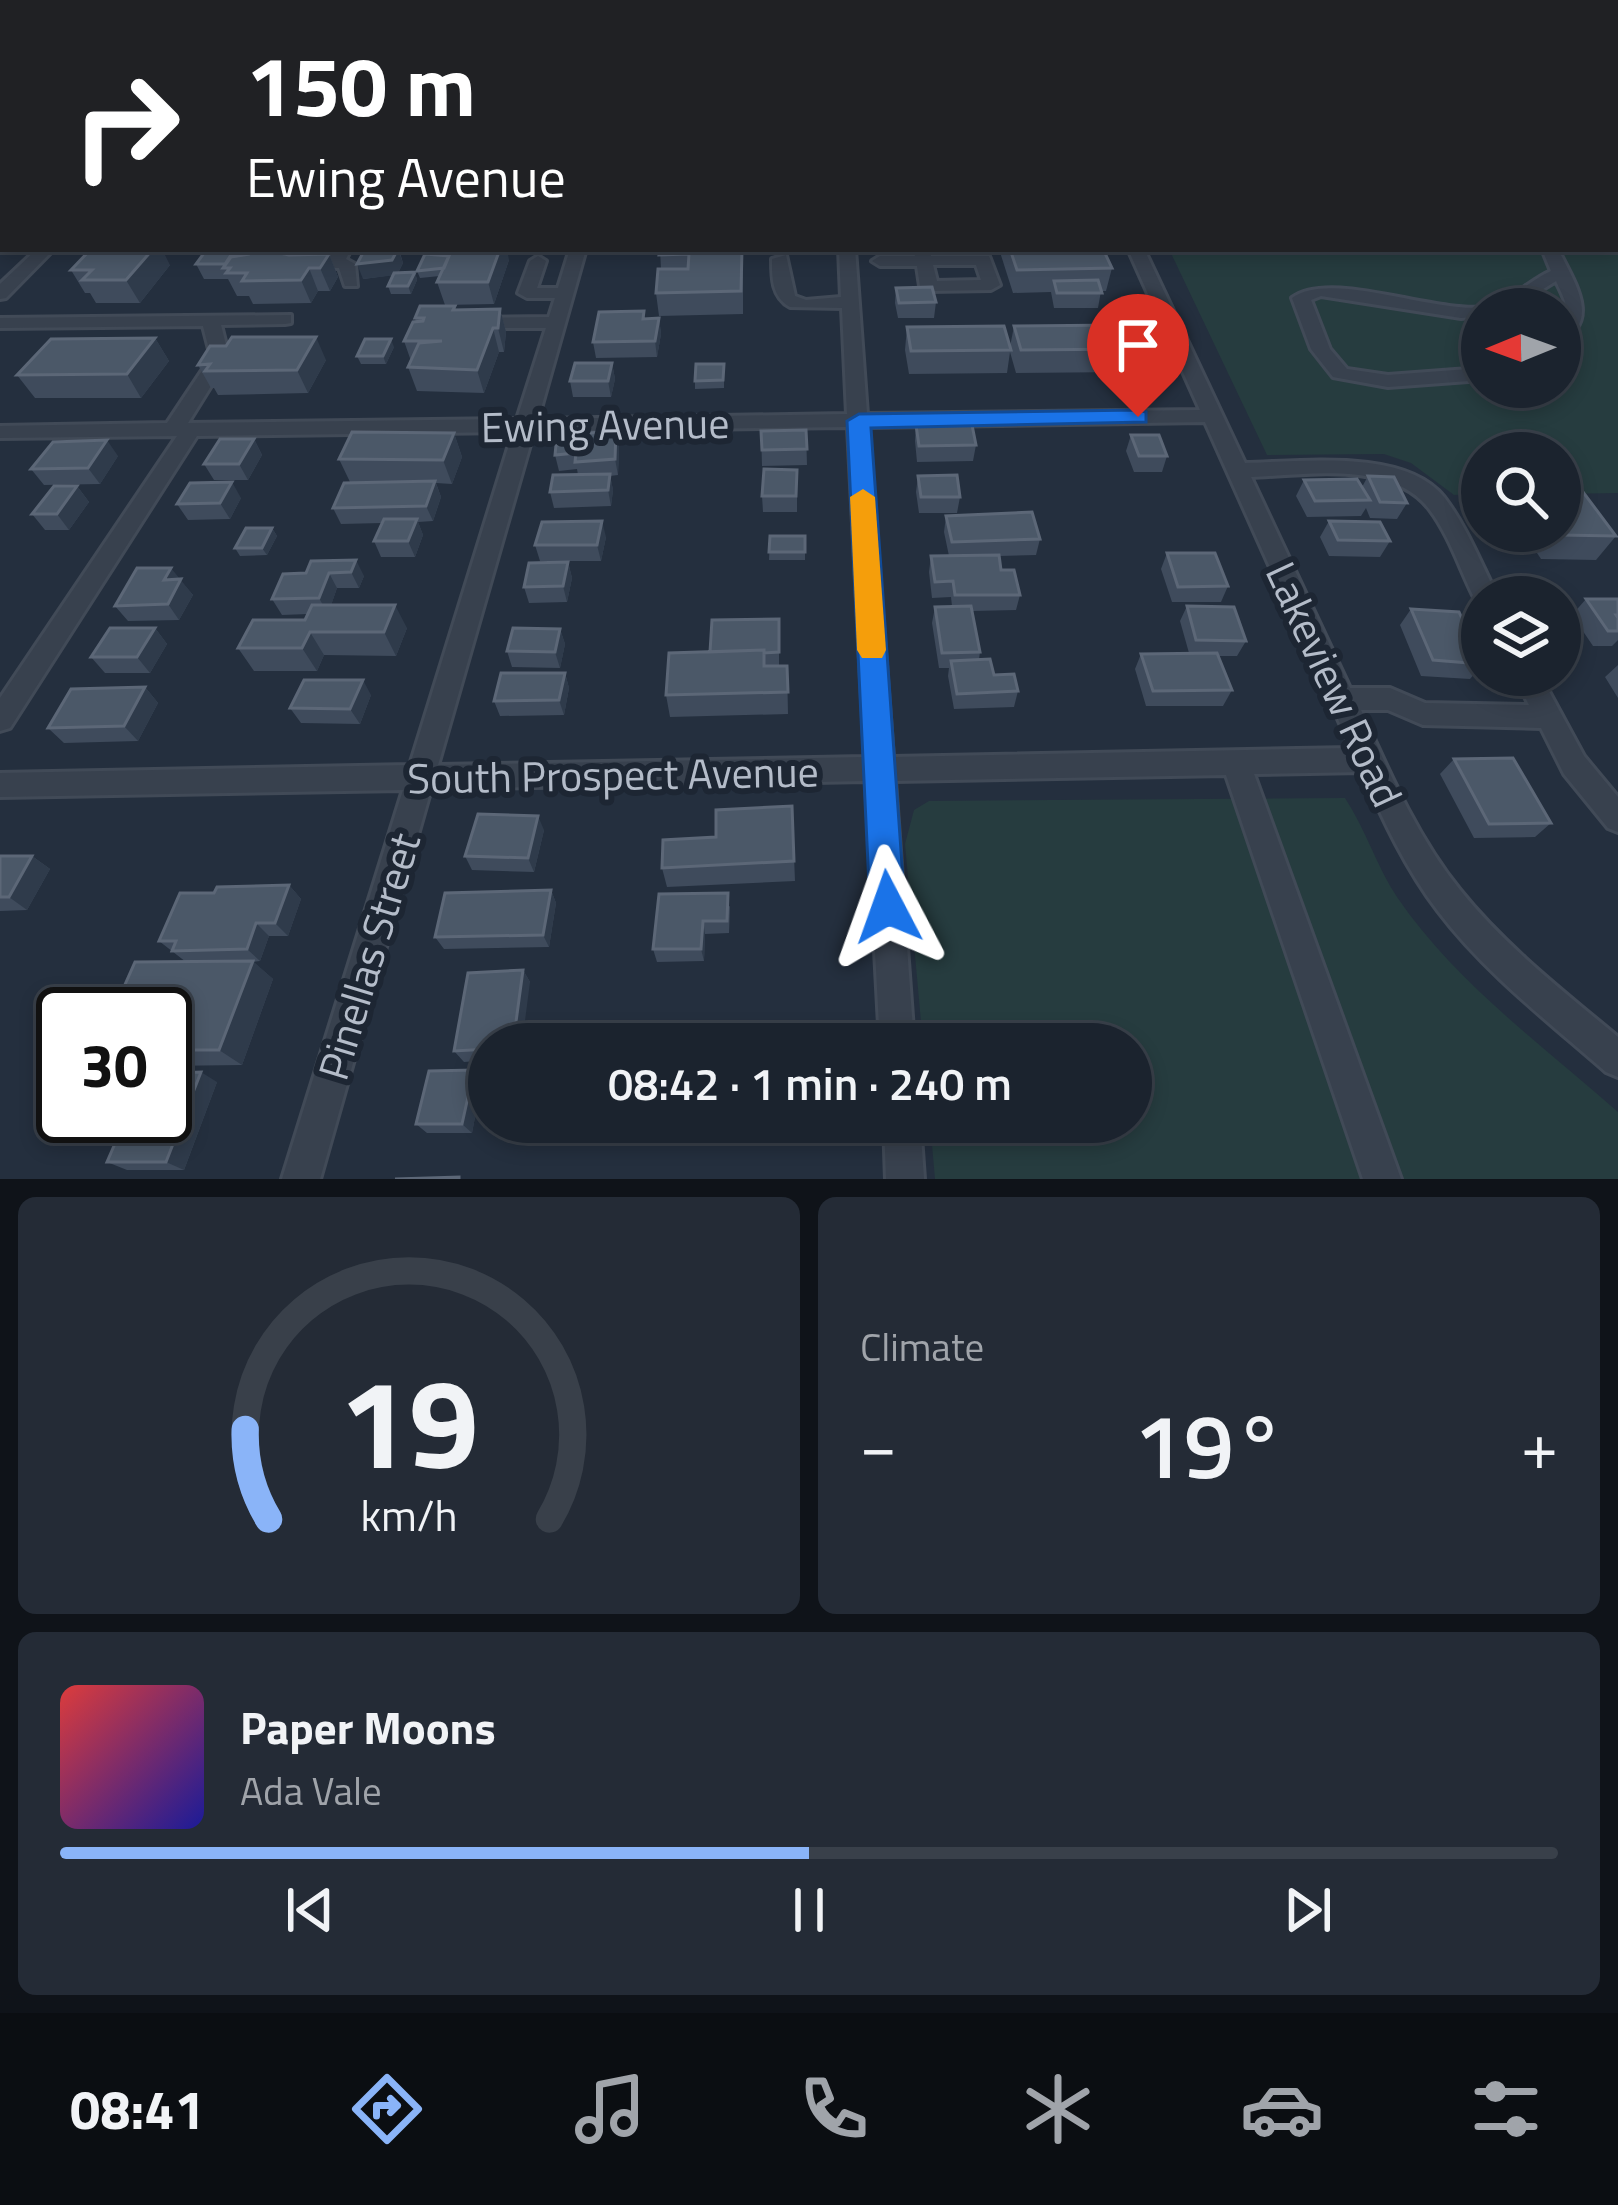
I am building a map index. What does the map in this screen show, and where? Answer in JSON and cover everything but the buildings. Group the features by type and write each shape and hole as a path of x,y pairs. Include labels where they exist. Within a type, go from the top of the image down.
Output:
{"street":[{"path":"0,294 43,252"},
{"name":"Pinellas Street","path":"301,1179 577,252"},
{"path":"847,252 896,1023"},
{"name":"Lakeview Road","path":"1137,252 1398,821 1449,901 1529,983 1618,1060"},
{"path":"1552,252 1568,288"},
{"path":"880,261 924,255"},
{"path":"333,258 347,264 351,282"},
{"path":"780,260 780,293 785,299 805,304 850,302"},
{"path":"538,261 526,293 565,293"},
{"path":"1534,288 1548,276 1562,273"},
{"path":"1461,313 1319,291 1300,298 1324,354 1340,373 1363,379 1461,375"},
{"path":"0,322 285,319"},
{"path":"0,720 182,430 220,357 211,320"},
{"path":"453,323 556,322"},
{"name":"Ewing Avenue","path":"0,432 1210,416"},
{"path":"1236,470 1373,471 1418,483 1438,507 1475,576"},
{"path":"1538,696 1574,765 1618,819"},
{"path":"1342,700 1390,699 1423,715 1548,717"},
{"name":"South Prospect Avenue","path":"0,785 1369,760"},
{"path":"1236,762 1382,1179"},
{"path":"903,1143 905,1179"}],"green space":[{"path":"1170,252 1618,252 1618,493 1581,494 1581,432 1461,432 1461,495 1454,495 1411,463 1384,454 1267,455"},
{"path":"1345,798 1397,897 1445,957 1618,1112 1618,1179 935,1179 932,1143 1152,1143 1152,1023 921,1023 905,844 914,810 929,801"}],"slow traffic":[{"path":"863,497 872,650"}],"route":[{"path":"888,907 859,421 1138,417"}]}
